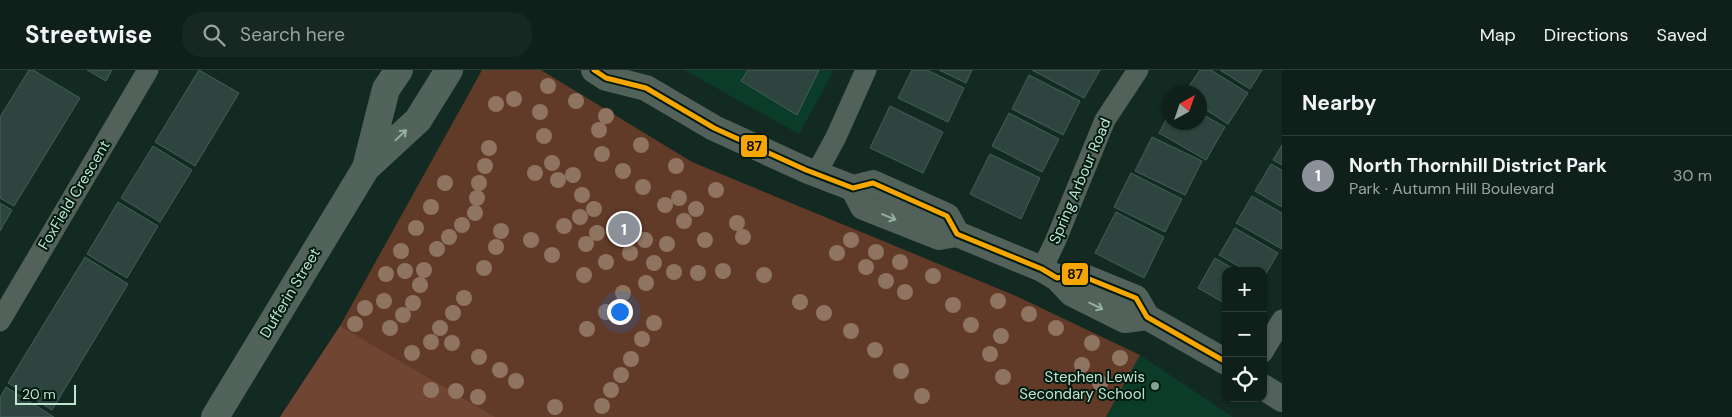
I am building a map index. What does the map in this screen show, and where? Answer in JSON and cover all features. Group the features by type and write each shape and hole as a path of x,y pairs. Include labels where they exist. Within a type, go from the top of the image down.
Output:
{"main road":[{"name":"Dufferin Street","path":"366,168 386,89 399,70"},
{"name":"Dufferin Street","path":"216,417 366,168 418,120 449,70"}],"street":[{"name":"FoxField Crescent","path":"0,320 148,70"},
{"path":"594,70 606,78 641,79 714,128 816,174 853,188 873,183 947,216 957,234 1049,274 1077,274 1136,298 1147,316 1222,360"},
{"path":"816,174 836,137 866,70"},
{"name":"Spring Arbour Road","path":"1049,274 1055,242 1105,120 1138,70"},
{"path":"1267,345 1282,320"},
{"path":"1267,390 1282,399"}],"shaded area":[{"path":"482,70 541,70 692,162 1016,296 1140,355 1106,417 280,417 340,326"},
{"path":"684,70 834,70 799,134"},
{"path":"340,326 495,417 280,417"},
{"name":"Stephen Lewis Secondary School","path":"1140,355 1233,417 1106,417"}],"building":[{"path":"29,70 33,70 80,98 14,206 0,198 0,117"},
{"path":"87,70 112,70 106,81"},
{"path":"199,70 239,93 195,166 155,142"},
{"path":"748,70 819,70 797,115 741,81"},
{"path":"912,70 927,70 964,88 948,122 898,98"},
{"path":"939,70 972,70 966,83"},
{"path":"1032,70 1100,70 1084,98"},
{"path":"1200,70 1211,70 1248,93 1228,124 1207,110 1207,85 1190,85"},
{"path":"1220,70 1262,70 1250,89"},
{"path":"1029,75 1080,101 1063,135 1012,109"},
{"path":"890,106 943,132 923,173 870,148"},
{"path":"1009,113 1059,139 1042,172 992,146"},
{"path":"1207,117 1225,127 1206,160 1159,133 1162,128 1162,130 1207,130"},
{"path":"1152,137 1202,161 1185,195 1135,171"},
{"path":"1282,145 1282,165 1273,160"},
{"path":"153,146 192,170 160,222 121,198"},
{"path":"990,154 1040,178 1021,219 970,194"},
{"path":"1271,164 1282,170 1282,207 1255,191"},
{"path":"1131,173 1182,199 1165,232 1114,207"},
{"path":"1252,196 1282,213 1282,249 1236,223"},
{"path":"118,202 158,226 127,278 87,254"},
{"path":"0,203 12,210 0,231"},
{"path":"1116,212 1164,237 1144,278 1095,253"},
{"path":"1235,228 1278,253 1267,272 1267,267 1240,267 1219,255"},
{"path":"85,257 128,284 52,410 8,383"},
{"path":"1215,258 1230,267 1222,267 1222,302 1198,288"},
{"path":"6,387 54,417 0,417 0,398"}],"transit line":[{"name":"87","path":"594,70 606,78 646,88 714,128 806,170 853,188 873,183 947,216 957,234 1042,269 1057,278 1077,274 1136,298 1147,317 1222,360"}],"place":[{"name":"North Thornhill District Park","path":"624,229"},
{"name":"Stephen Lewis Secondary School","path":"1155,386"}]}
